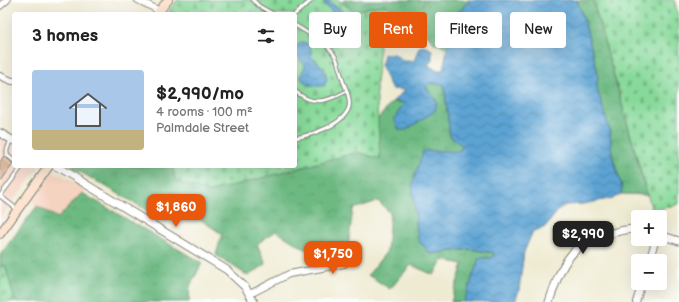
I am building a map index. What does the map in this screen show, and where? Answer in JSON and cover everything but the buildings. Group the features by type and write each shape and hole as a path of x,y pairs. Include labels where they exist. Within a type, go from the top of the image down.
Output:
{"main road":[{"path":"159,12 168,0"},
{"path":"0,234 48,168"}],"street":[{"path":"0,6 7,0"},
{"path":"138,0 159,12"},
{"path":"0,76 12,81"},
{"path":"0,133 12,140"},
{"path":"59,168 227,270 250,294 254,302"},
{"path":"549,302 562,265 578,247 584,242 601,235 621,230 631,229"},
{"path":"667,237 679,241"},
{"path":"250,294 289,274 344,264"},
{"path":"636,302 640,290"}],"lane":[{"path":"253,0 259,6 270,12"},
{"path":"297,12 312,0"},
{"path":"297,27 330,48 336,59 350,102 349,108 342,118 329,127 297,137"},
{"path":"297,93 302,98 311,101 321,101 333,98 346,91"},
{"path":"12,140 7,150 7,155 12,159"},
{"path":"18,210 0,196 20,168"}],"shaded area":[{"path":"0,139 12,146 12,168 38,169 0,218"},
{"path":"53,173 62,175 85,189 58,218 31,202"}],"green space":[{"path":"177,0 339,0 353,11 384,5 383,12 369,12 369,48 380,48 376,84 380,159 358,152 209,192 176,181 173,168 297,168 297,12 168,12"},
{"path":"344,0 470,0 459,12 435,12 435,44 427,34 427,12 390,12 384,5 353,11 342,2"},
{"path":"577,0 593,0 647,195 621,194 622,187 612,155 610,131 597,88 598,74 584,20"},
{"path":"593,0 674,0 679,19 679,204 652,210"},
{"path":"430,83 444,84 450,136 463,146 459,151 430,254 470,249 494,253 493,258 479,258 464,302 451,302 463,264 443,260 434,275 411,265 390,289 368,275 387,251 390,213 378,201 353,209 347,254 318,257 276,231 257,244 266,264 248,276 216,255 222,234 175,203 161,218 74,168 173,168 209,192 358,152 380,159 377,120 393,101 404,103 437,102 425,87"},
{"path":"82,193 202,263 190,286 189,302 15,302 5,265 0,267 0,255 37,206 58,218"},
{"path":"5,265 15,302 0,302 0,267"}],"water":[{"path":"323,0 328,0 343,12 333,12 326,6"},
{"path":"470,0 577,0 584,20 598,74 597,88 610,131 612,155 622,187 621,194 614,198 583,204 566,205 560,208 544,228 533,231 524,252 519,290 515,302 464,302 479,258 492,258 494,253 469,249 430,254 418,240 412,185 423,151 459,151 463,146 450,136 444,84 430,83 426,87 437,102 435,111 406,130 399,130 394,119 404,103 393,101 405,90 391,89 381,66 384,54 395,54 403,61 414,61 419,48 427,48 432,50 432,61 428,65 436,70 443,70 447,48 502,48 502,12 459,12"},
{"path":"301,42 308,44 309,48 311,48 311,56 322,66 325,71 327,81 323,86 309,85 303,81 301,74 305,66 297,56 297,46"}]}
